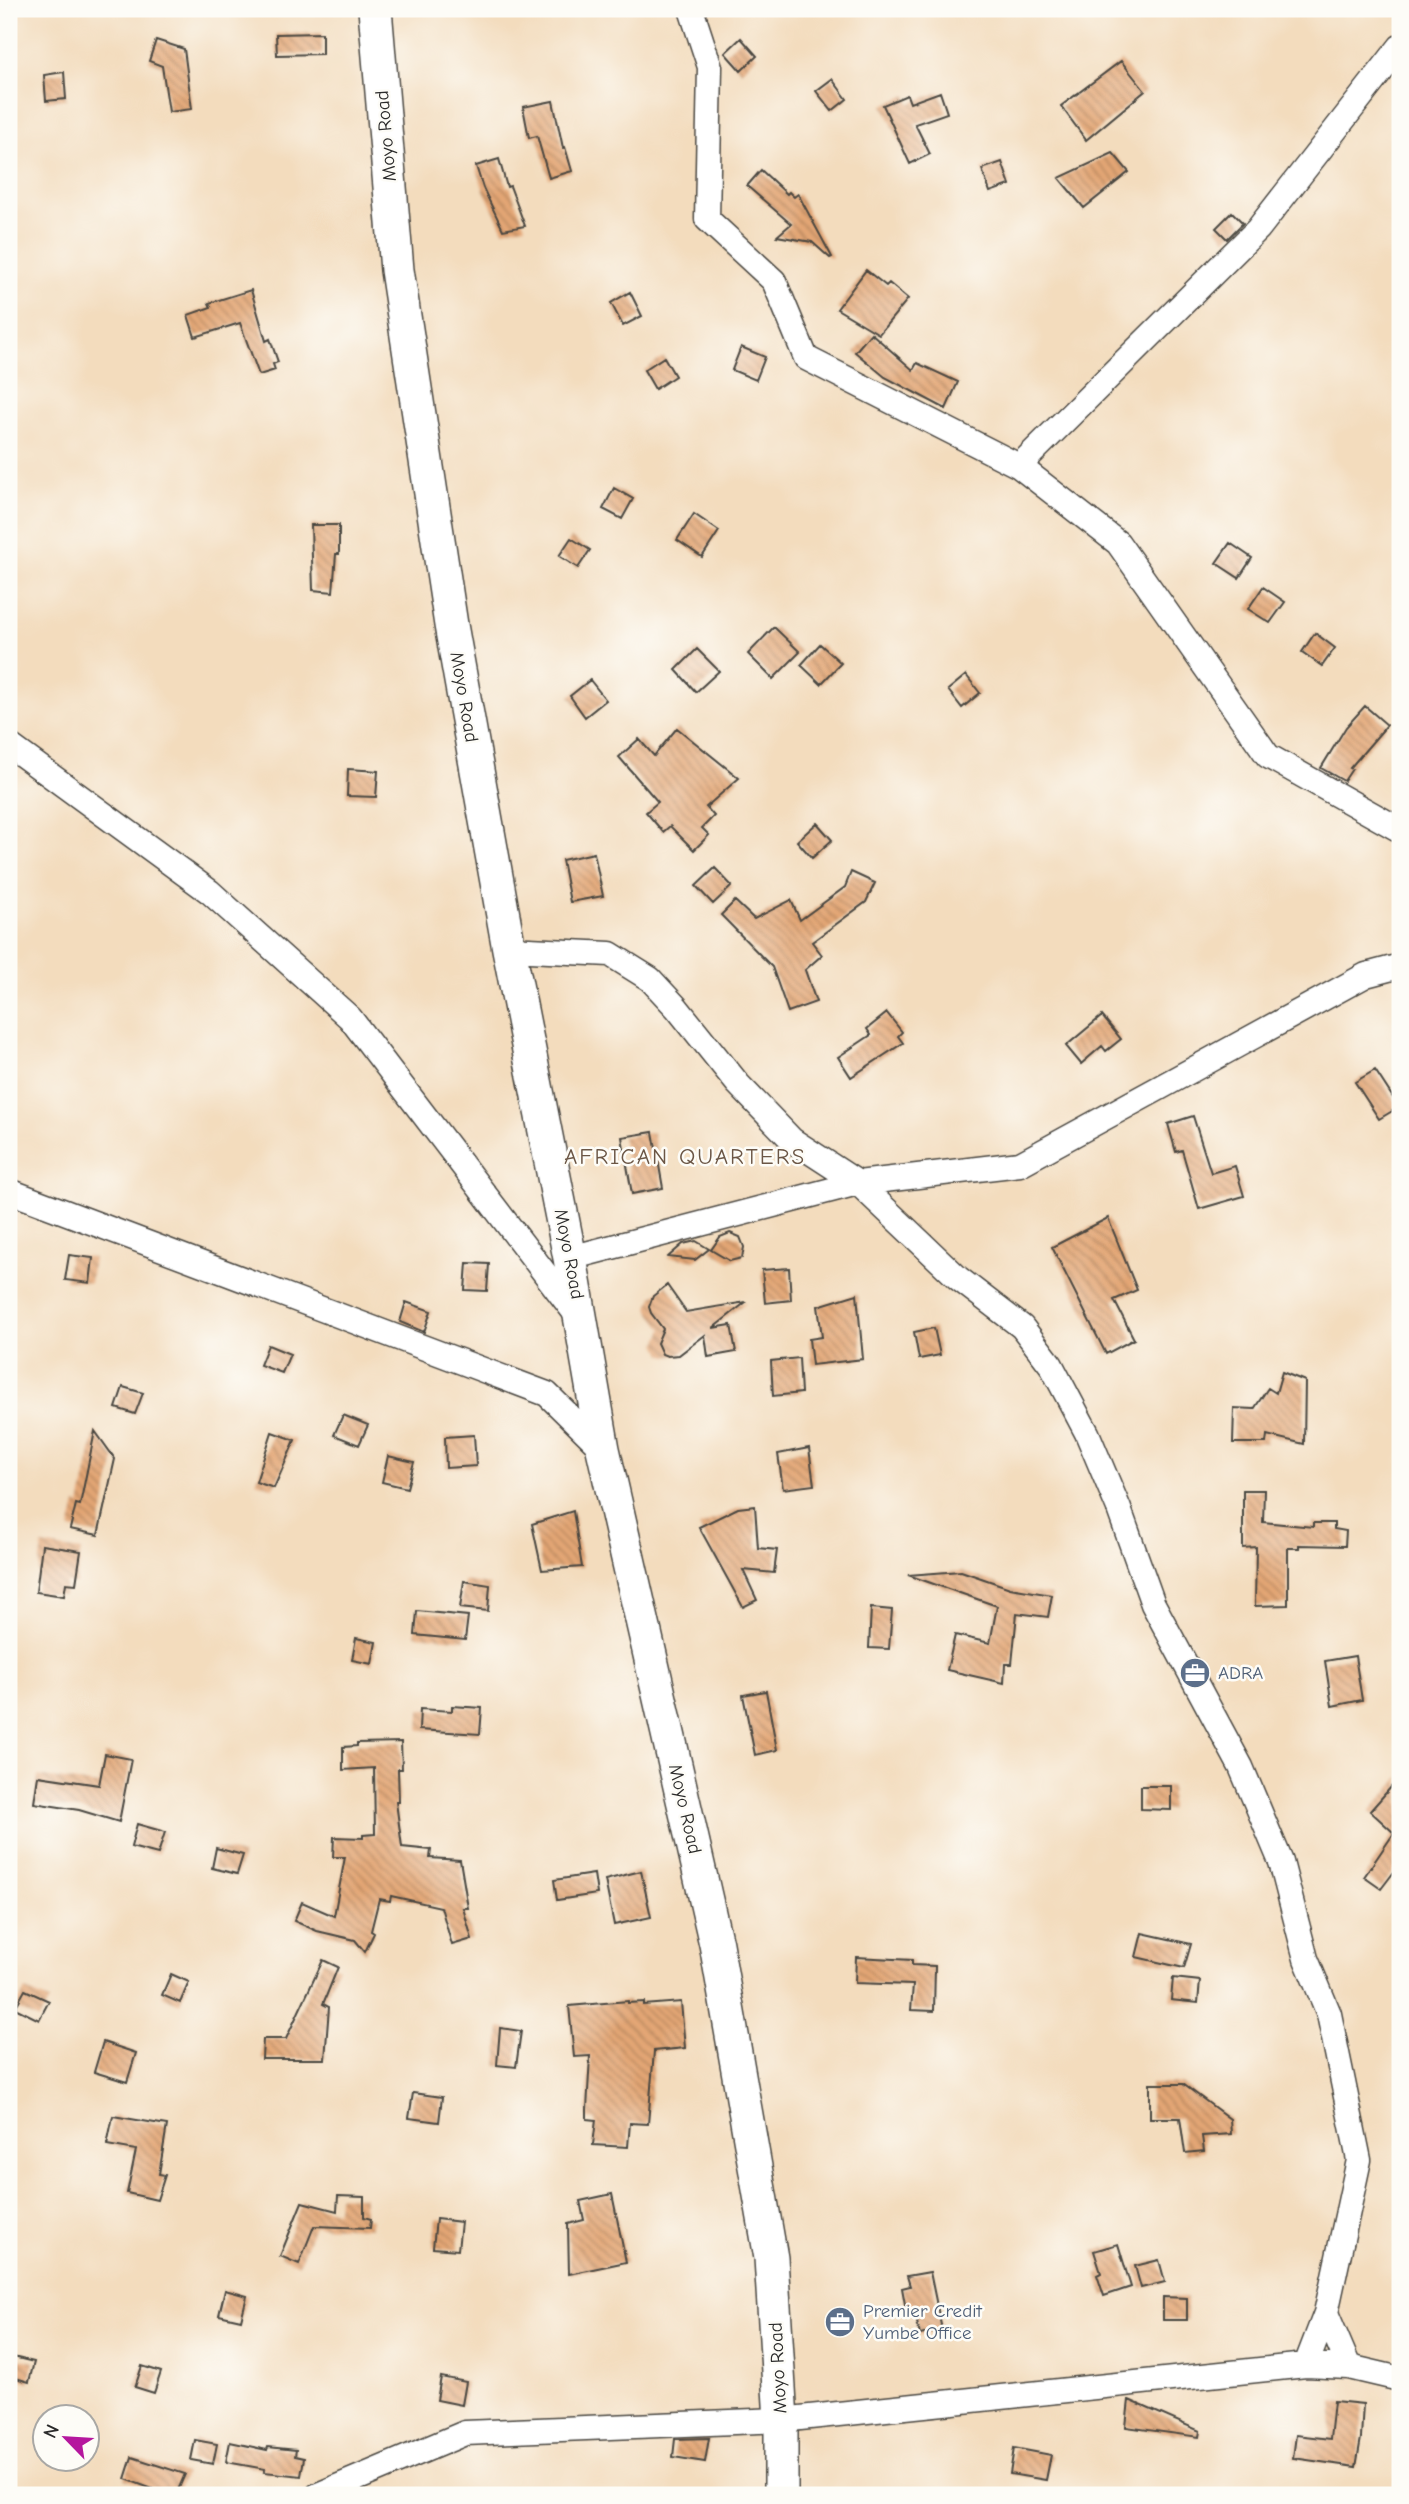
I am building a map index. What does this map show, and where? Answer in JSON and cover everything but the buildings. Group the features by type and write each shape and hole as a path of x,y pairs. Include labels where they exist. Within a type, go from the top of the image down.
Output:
{"main road":[{"name":"Moyo Road","path":"375,9 397,270 451,625 509,949 582,1321 603,1449 718,1957 771,2258 781,2420 781,2495"}],"street":[{"path":"691,9 710,67 707,219 774,281 806,358 1019,466 1118,543 1268,756 1400,830"},
{"path":"1019,466 1258,229 1400,47"},
{"path":"9,745 210,892 350,1018 582,1321"},
{"path":"509,949 610,954 650,979 738,1084 792,1140 858,1183 958,1278 1022,1326 1051,1364 1087,1433 1119,1509 1153,1604 1241,1767 1276,1850 1306,1959 1329,2014 1359,2160 1326,2313 1306,2365"},
{"path":"570,1258 858,1183 1020,1164 1366,975 1400,966"},
{"path":"9,1191 547,1394 603,1449"},
{"path":"1326,2313 1349,2367"},
{"path":"318,2495 465,2432 781,2420 1306,2365 1349,2367 1400,2379"}],"place":[{"name":"ADRA","path":"1195,1673"},
{"name":"Premier Credit Yumbe Office","path":"840,2322"}],"district":[{"name":"AFRICAN QUARTERS","path":"685,1156"}]}
